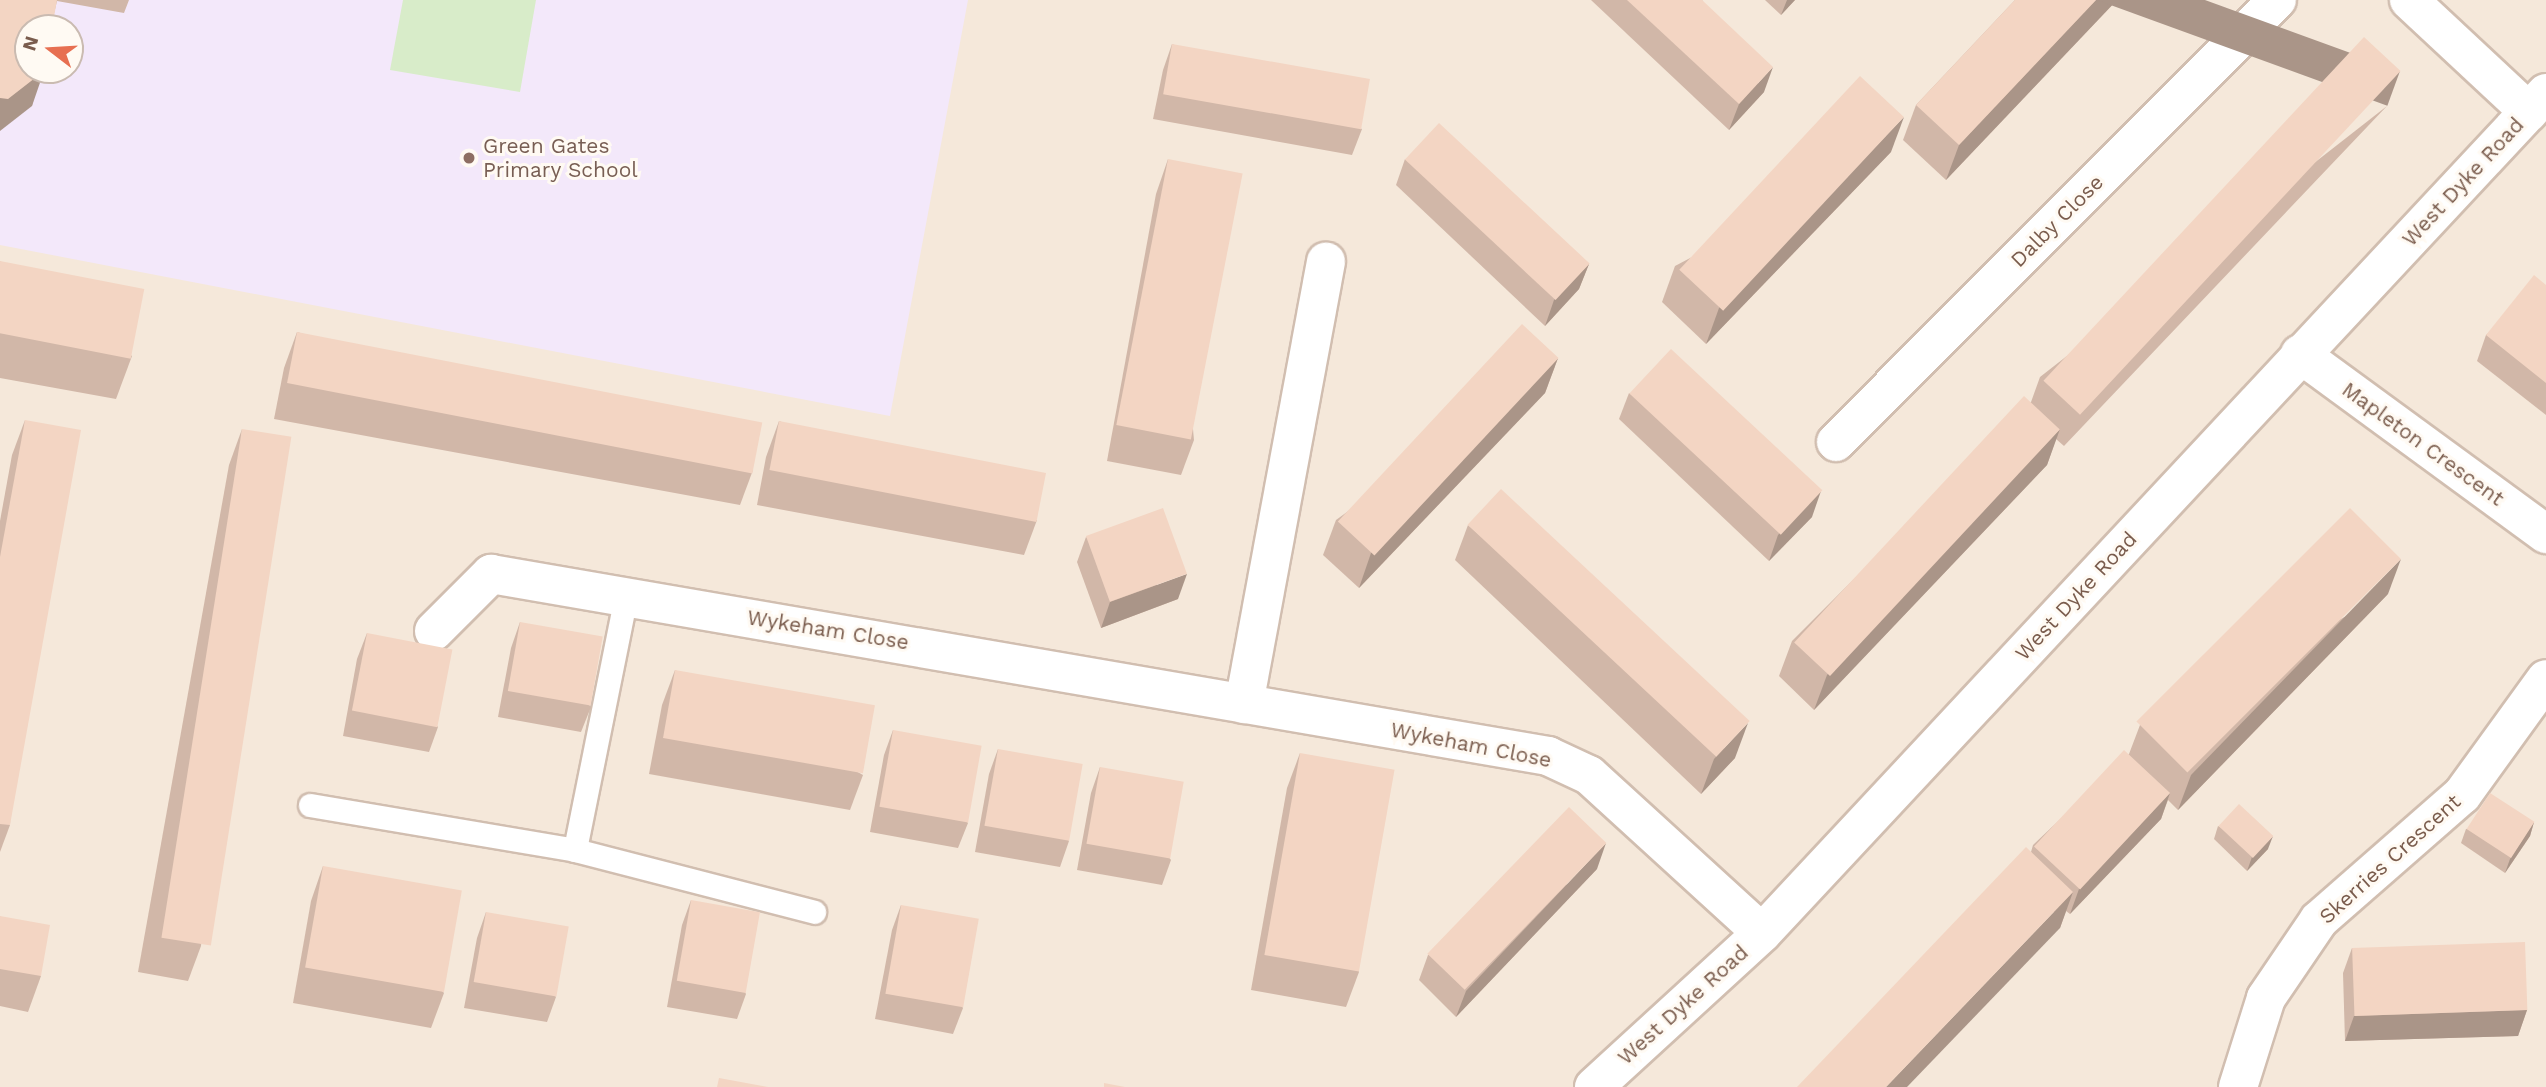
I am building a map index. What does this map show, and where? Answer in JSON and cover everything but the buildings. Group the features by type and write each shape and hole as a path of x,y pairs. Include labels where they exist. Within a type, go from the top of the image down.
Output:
{"street":[{"name":"Dalby Close","path":"1836,442 2277,0"},
{"path":"2409,0 2537,103"},
{"name":"West Dyke Road","path":"1594,1087 1762,933 2537,103"},
{"path":"1244,704 1326,262"},
{"name":"Mapleton Crescent","path":"2300,354 2546,534"},
{"name":"Wykeham Close","path":"434,631 491,574 1558,761 1589,775 1762,933"},
{"name":"Skerries Crescent","path":"2238,1087 2266,998 2319,920 2462,795 2546,679"}],"lane":[{"path":"575,850 626,596"},
{"path":"310,805 575,850 814,912"}],"shaded area":[{"path":"0,0 2546,0 2546,1087 0,1087"},
{"name":"Green Gates Primary School","path":"0,0 968,0 890,416 0,245"}],"green space":[{"path":"403,0 536,0 520,92 390,70"}],"place":[{"name":"Green Gates Primary School","path":"469,158"}]}
